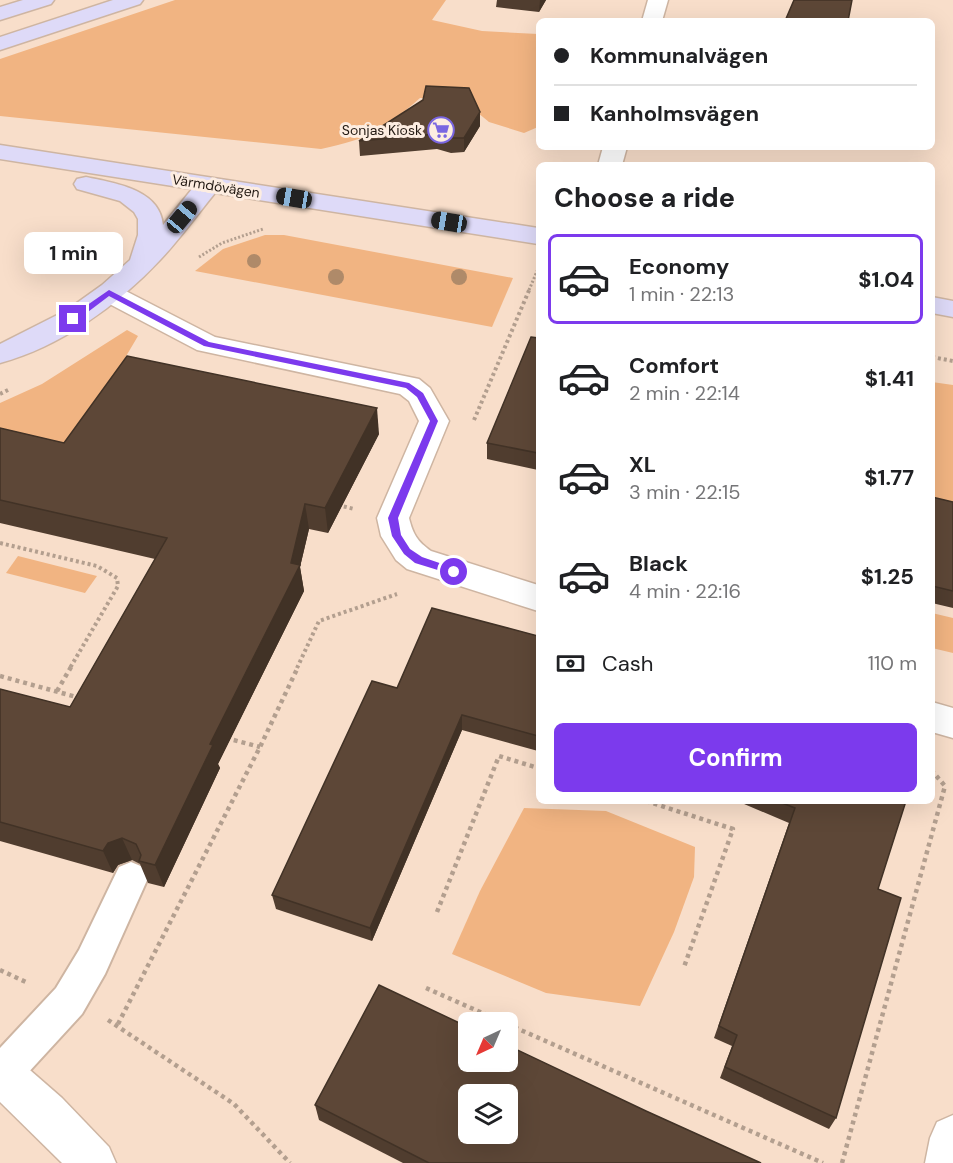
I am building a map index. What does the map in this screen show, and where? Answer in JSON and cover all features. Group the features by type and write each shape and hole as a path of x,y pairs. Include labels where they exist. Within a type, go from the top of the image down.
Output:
{"main road":[{"path":"0,14 44,0"},
{"path":"0,44 133,0"},
{"name":"Värmdövägen","path":"0,153 536,236"},
{"path":"0,161 128,195 141,203 147,212 152,229 143,262"},
{"path":"0,354 73,319 109,292 143,262 209,185"},
{"path":"935,306 953,309"}],"street":[{"path":"653,18 658,0"},
{"path":"109,292 207,344 409,386 420,395 434,421 393,518 397,536 407,551 419,560 536,597"},
{"path":"935,718 953,723"},
{"path":"1,1073 46,1114 93,1163"},
{"path":"948,1163 953,1138"}],"lane":[{"path":"1,1073 69,1001 92,962 131,878"}],"path":[{"path":"935,358 953,361"},
{"path":"337,505 393,518"},
{"path":"0,543 97,566 117,578 118,586 57,691"},
{"path":"290,1163 234,1104 118,1024 260,747 319,621 407,591"},
{"path":"0,676 91,700"},
{"path":"215,735 260,747"},
{"path":"436,912 499,756 536,767"},
{"path":"842,1163 945,786 935,774"},
{"path":"655,804 733,829 684,967"},
{"path":"426,988 481,1012"},
{"path":"518,1028 823,1163"}],"shaded area":[{"path":"175,0 446,0 432,20 482,31 536,34 536,128 524,133 489,122 461,99 420,98 375,132 321,149 0,116 0,59"},
{"path":"265,235 284,235 513,278 492,327 195,271 223,249"},
{"path":"127,330 138,336 122,363 174,376 136,444 0,452 0,403 42,384"},
{"path":"935,382 953,385 953,519 935,516"},
{"path":"18,556 97,576 85,593 6,573"},
{"path":"935,614 953,618 953,653 935,649"},
{"path":"524,808 606,811 695,847 694,877 674,932 640,1006 546,993 452,954 480,891"}],"building":[{"path":"794,0 852,0 849,18 786,18"},
{"path":"426,86 469,88 480,112 464,138 450,138 436,134 359,141 423,100"},
{"path":"531,337 536,338 536,453 487,443"},
{"path":"127,356 377,408 325,508 305,504 291,563 300,565 210,744 213,745 155,865 139,861 141,855 136,844 122,838 108,843 103,851 0,822 0,689 70,707 167,538 0,500 0,428 64,443"},
{"path":"935,498 953,502 953,591 935,587"},
{"path":"432,608 536,635 536,735 462,715 370,928 272,895 372,681 397,688"},
{"path":"785,804 905,804 878,889 901,898 836,1118 725,1067 737,1035 719,1026 795,808"},
{"path":"379,985 458,1022 458,1072 518,1072 518,1050 761,1163 429,1163 315,1105"}],"place":[{"name":"Sonjas Kiosk","path":"441,130"}],"route":[{"path":"73,319 109,292 138,310 207,344 409,386 428,405 434,421 393,518 397,536 407,551 419,560 454,572"}]}
